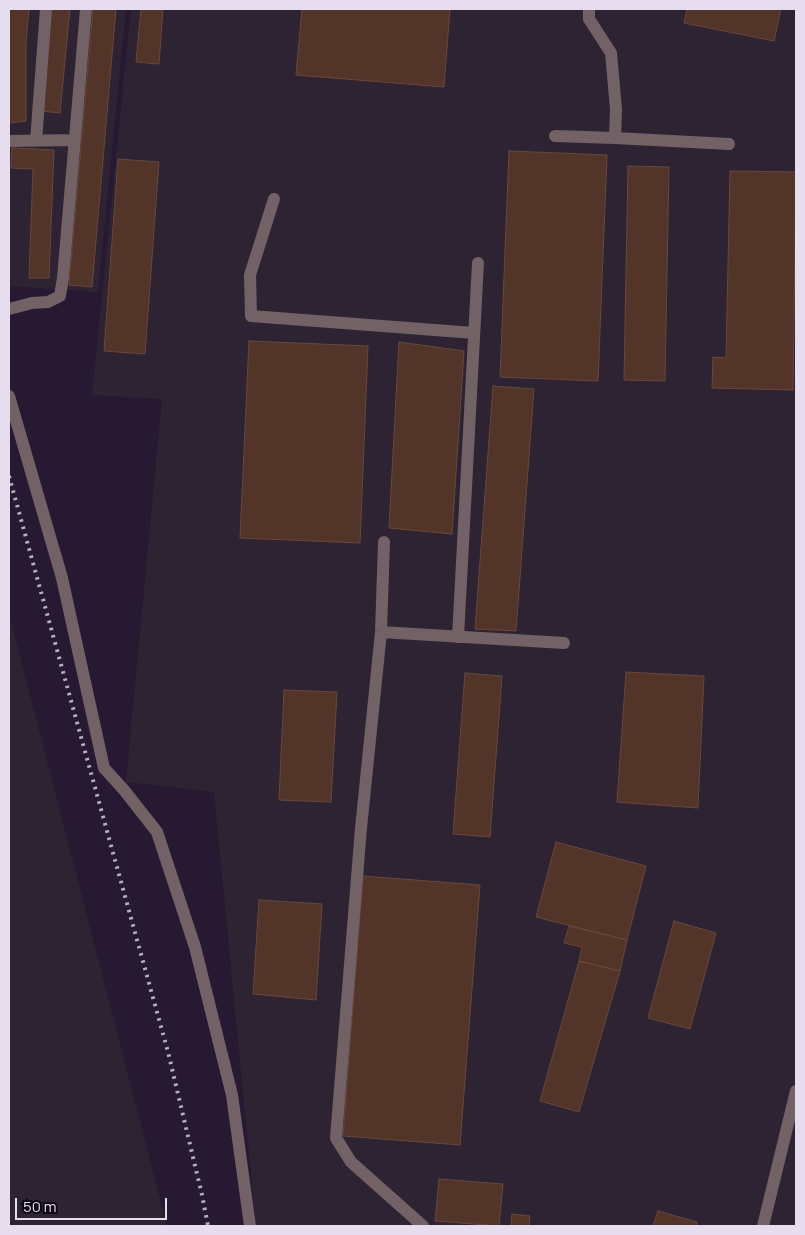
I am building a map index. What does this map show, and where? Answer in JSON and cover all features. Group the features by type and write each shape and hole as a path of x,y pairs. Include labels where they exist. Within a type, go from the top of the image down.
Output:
{"street":[{"path":"36,141 46,9"},
{"path":"9,309 32,303 48,302 60,296 64,278 86,9"},
{"path":"589,9 590,19 611,53 616,109 615,138"},
{"path":"555,136 729,144"},
{"path":"9,141 75,140"},
{"path":"274,199 250,275 251,316 474,333"},
{"path":"458,637 478,263"},
{"path":"9,396 62,578 104,768 157,832 195,947 232,1095 250,1226"},
{"path":"384,542 381,632 361,828 336,1138 351,1162 423,1226"},
{"path":"381,632 564,644"},
{"path":"763,1226 796,1091"}],"shaded area":[{"path":"9,9 126,9 98,292 9,286"},
{"path":"131,9 796,9 796,1226 256,1226 214,792 126,782 162,399 92,395"},
{"path":"9,614 167,1226 9,1226"}],"building":[{"path":"9,9 29,9 26,43 26,121 9,123"},
{"path":"49,9 70,9 60,113 41,111"},
{"path":"93,9 116,9 92,287 69,285"},
{"path":"141,9 163,9 159,64 136,62"},
{"path":"302,9 450,9 444,87 296,75"},
{"path":"687,9 781,9 774,41 684,23"},
{"path":"12,148 54,150 49,278 29,278 33,169 11,168"},
{"path":"509,151 607,155 598,381 500,377"},
{"path":"118,159 159,162 145,354 104,351"},
{"path":"628,166 669,167 665,381 624,380"},
{"path":"730,171 796,172 793,390 712,388 713,357 726,358"},
{"path":"249,341 368,346 360,543 240,538"},
{"path":"399,342 464,351 452,534 389,528"},
{"path":"493,386 534,389 516,631 475,629"},
{"path":"626,672 704,676 698,808 617,802"},
{"path":"465,673 502,676 490,837 453,834"},
{"path":"284,690 337,692 331,802 279,800"},
{"path":"556,842 646,866 627,940 536,917"},
{"path":"363,876 480,885 460,1145 343,1136"},
{"path":"259,900 322,904 316,1000 253,994"},
{"path":"674,921 716,933 690,1029 648,1018"},
{"path":"569,926 627,940 620,971 579,961 582,947 564,943"},
{"path":"579,961 620,971 579,1112 540,1101"},
{"path":"439,1179 503,1184 499,1226 435,1221"},
{"path":"658,1211 697,1222 696,1226 653,1226"},
{"path":"512,1214 530,1216 529,1226 511,1226"}],"railway":[{"path":"9,476 168,1052 208,1226"}]}
